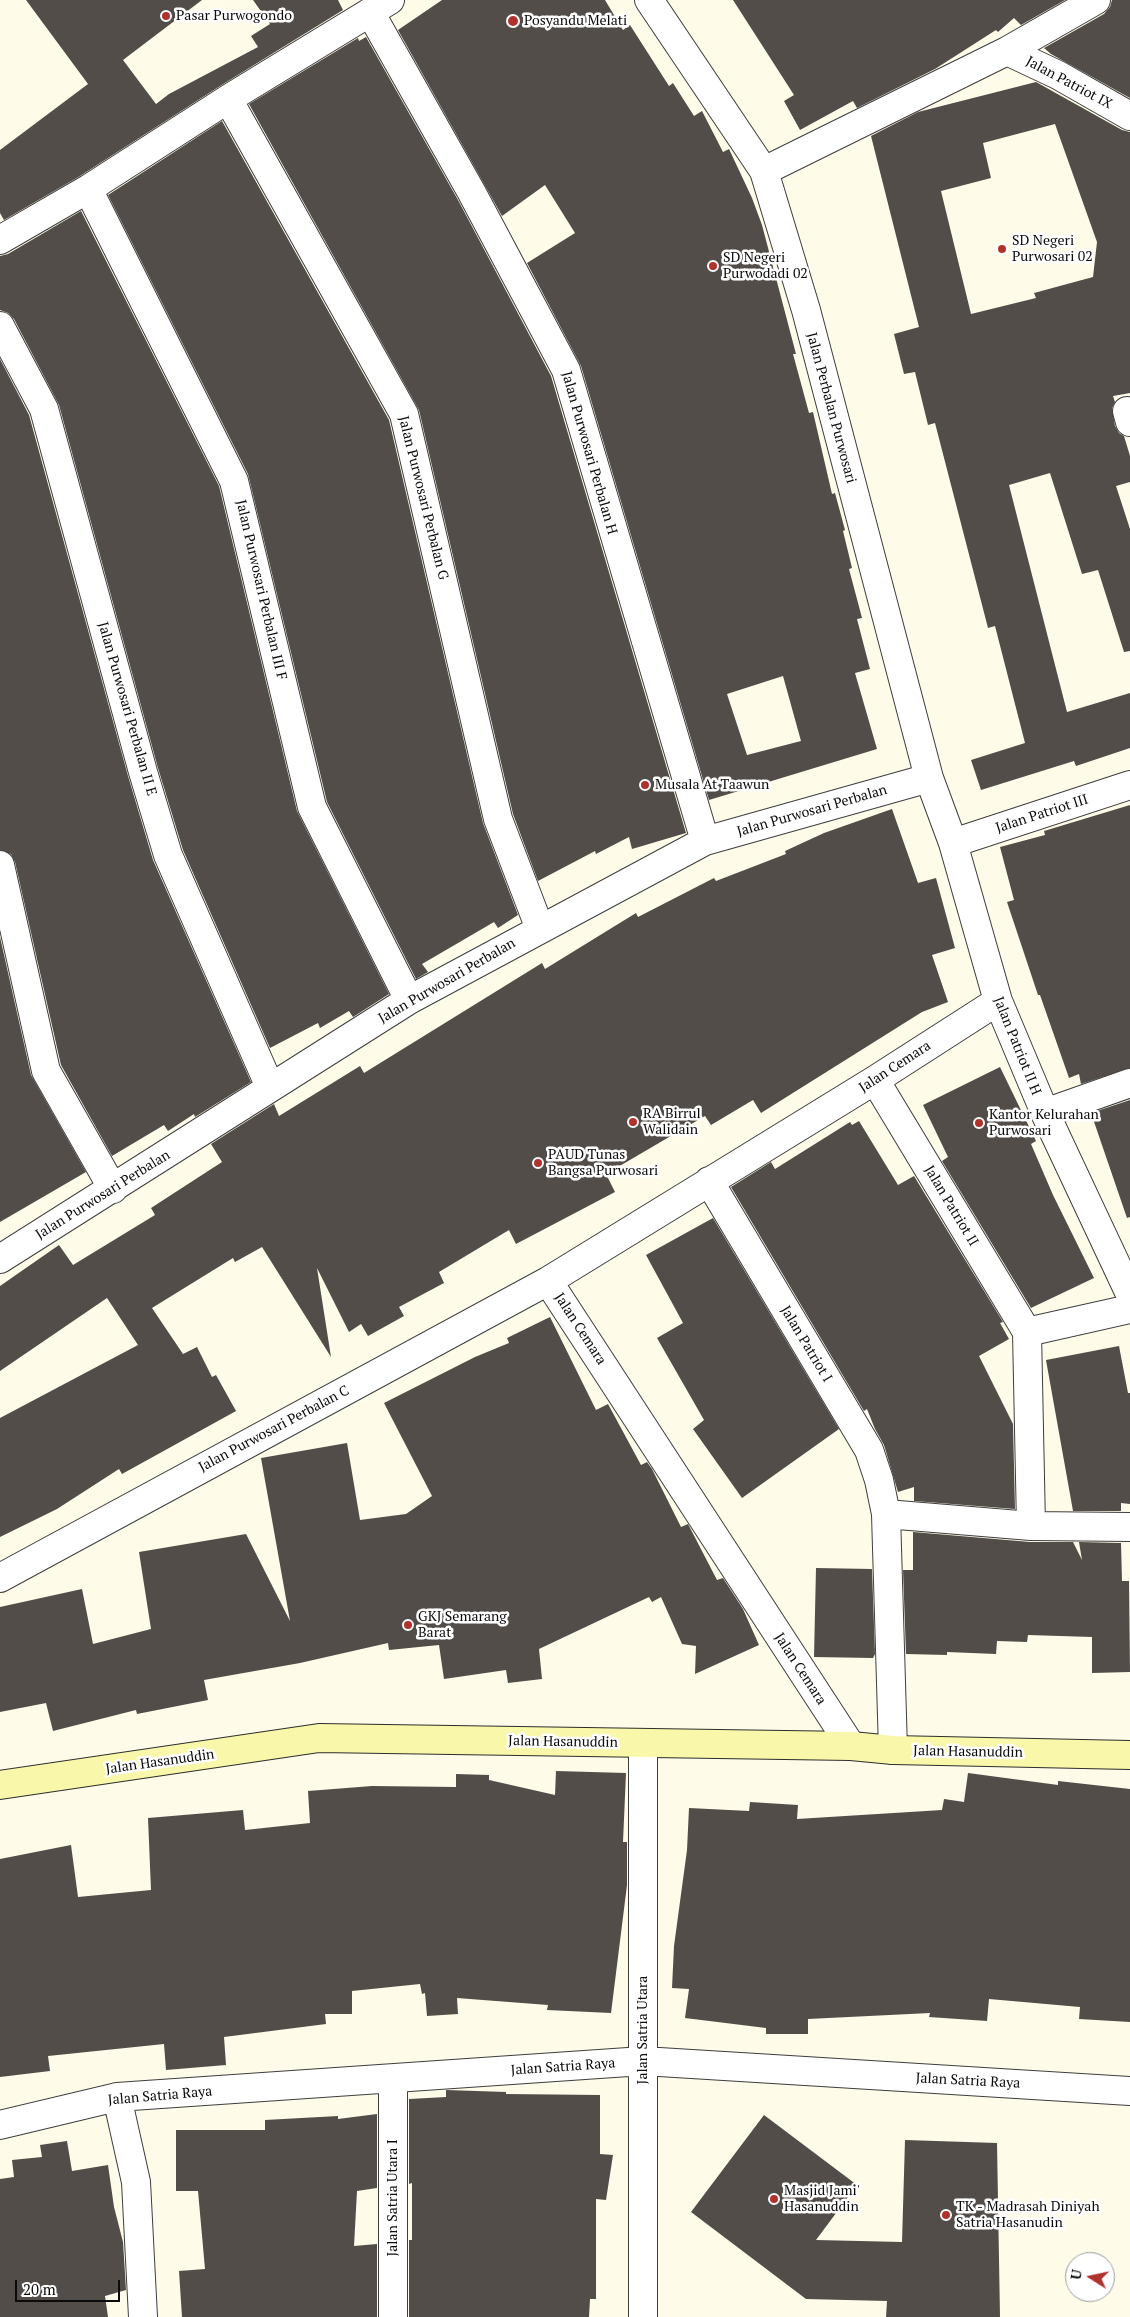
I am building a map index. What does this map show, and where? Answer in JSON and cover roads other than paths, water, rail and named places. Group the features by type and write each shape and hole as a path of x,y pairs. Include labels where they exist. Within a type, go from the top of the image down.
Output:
{"street":[{"name":"Jalan Perbalan Purwosari","path":"649,0 764,171 806,310 929,778 953,844"},
{"path":"764,171 1007,51 1096,0"},
{"path":"0,240 88,189 228,99 380,6"},
{"name":"Jalan Purwosari Perbalan H","path":"380,6 472,193 566,370 705,841"},
{"name":"Jalan Patriot IX","path":"1007,51 1058,75 1130,116"},
{"name":"Jalan Purwosari Perbalan G","path":"228,99 404,414 498,819 540,929"},
{"name":"Jalan Purwosari Perbalan III F","path":"88,189 234,481 312,807 409,1000"},
{"name":"Jalan Purwosari Perbalan II E","path":"0,326 44,409 143,772 168,855 270,1087"},
{"name":"Jalan Purwosari Perbalan","path":"0,1259 409,1000 705,841 929,778"},
{"name":"Jalan Patriot III","path":"953,844 1130,785"},
{"name":"Jalan Patriot II H","path":"953,844 998,1001 1045,1114 1130,1294"},
{"path":"0,865 46,1071 113,1189"},
{"name":"Jalan Cemara","path":"851,1746 548,1281 875,1080 998,1001"},
{"name":"Jalan Patriot II","path":"875,1080 1027,1332 1031,1526"},
{"path":"1045,1114 1130,1083"},
{"name":"Jalan Patriot I","path":"709,1181 869,1450 879,1480 886,1514 893,1750"},
{"name":"Jalan Purwosari Perbalan C","path":"0,1578 548,1281"},
{"path":"1027,1332 1130,1309"},
{"path":"886,1514 1031,1526 1130,1527"},
{"name":"Jalan Hasanuddin","path":"0,1785 319,1738 851,1746 893,1750 1130,1755"},
{"name":"Jalan Satria Utara","path":"643,1743 643,2317"},
{"name":"Jalan Satria Raya","path":"0,2125 117,2098 643,2062 1130,2091"},
{"name":"Jalan Satria Utara I","path":"393,2079 393,2317"},
{"path":"117,2098 136,2182 143,2317"}],"place":[{"name":"Pasar Purwogondo","path":"166,16"},
{"name":"Posyandu Melati","path":"513,21"},
{"name":"SD Negeri Purwosari 02","path":"1002,249"},
{"name":"SD Negeri Purwodadi 02","path":"713,266"},
{"name":"Musala At Taawun","path":"645,785"},
{"name":"RA Birrul Walidain","path":"633,1122"},
{"name":"Kantor Kelurahan Purwosari","path":"979,1123"},
{"name":"PAUD Tunas Bangsa Purwosari","path":"538,1163"},
{"name":"GKJ Semarang Barat","path":"408,1625"},
{"name":"Masjid Jami' Hasanuddin","path":"774,2199"},
{"name":"TK - Madrasah Diniyah Satria Hasanudin","path":"946,2215"}]}
